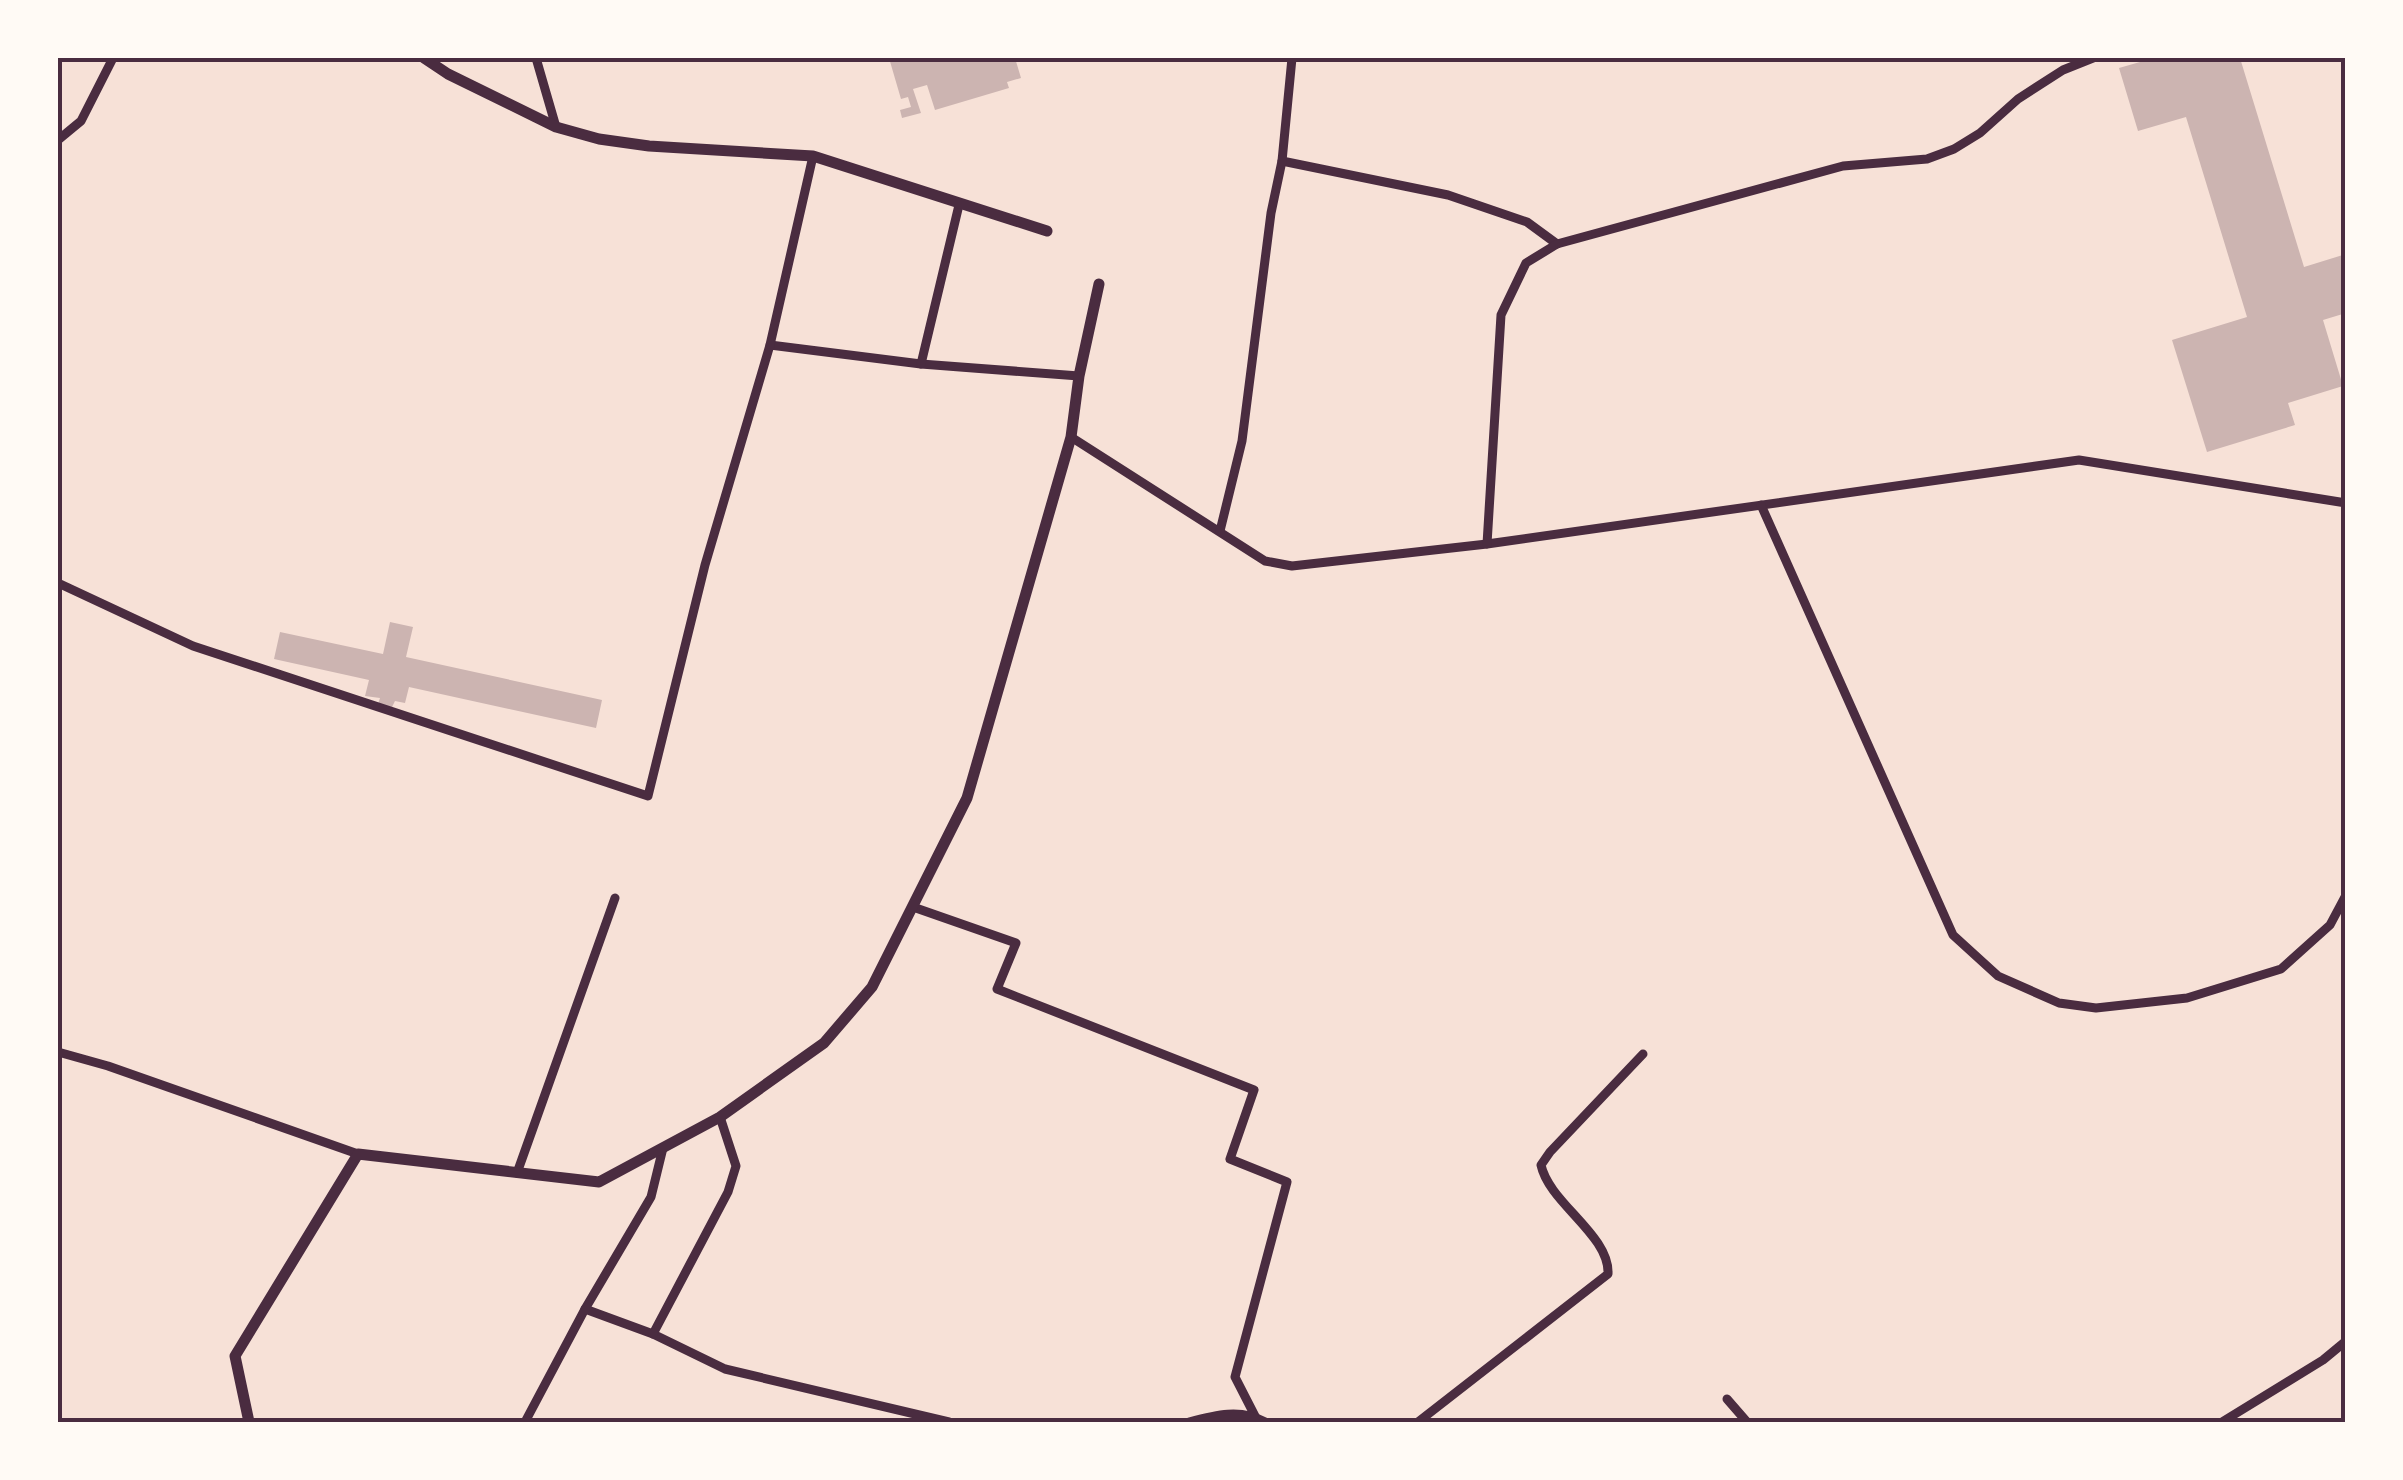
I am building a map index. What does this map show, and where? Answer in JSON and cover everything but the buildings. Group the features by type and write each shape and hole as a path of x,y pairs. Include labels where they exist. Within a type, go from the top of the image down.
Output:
{"street":[{"path":"58,140 81,121 113,58"},
{"path":"424,58 448,74 556,127 599,139 648,146 812,156 1047,231"},
{"path":"536,58 556,127"},
{"path":"1220,531 1242,440 1271,213 1282,161 1292,58"},
{"path":"1487,544 1500,315 1526,263 1558,244 1843,166 1926,159 1954,149 1980,133 2018,100 2064,70 2093,58"},
{"path":"58,583 194,646 648,796 705,565 770,345 812,156"},
{"path":"1282,161 1448,195 1526,222 1558,244"},
{"path":"922,364 959,205"},
{"path":"58,1052 358,1154 599,1182 720,1117 824,1043 872,987 967,798 1071,437 1079,376 1099,284"},
{"path":"770,345 922,364 1079,376"},
{"path":"1071,437 1265,561 1292,566 1487,544 2079,460 2346,503"},
{"path":"1761,505 1953,934 1998,976 2060,1003 2096,1008 2187,998 2281,969 2330,925 2346,895"},
{"path":"517,1173 615,898"},
{"path":"912,907 1016,944 998,989 1254,1090 1230,1159 1287,1182 1235,1377 1255,1416"},
{"path":"1418,1422 1608,1274 1604,1254 1547,1180 1541,1165 1643,1054"},
{"path":"654,1334 728,1192 736,1166 720,1117"},
{"path":"524,1422 651,1197 662,1148"},
{"path":"249,1422 234,1356 358,1154"},
{"path":"585,1309 654,1334 726,1369 949,1422"},
{"path":"2222,1422 2346,1341"},
{"path":"1727,1399 1747,1422"},
{"path":"1189,1422 1214,1415 1255,1416 1266,1422"}]}
